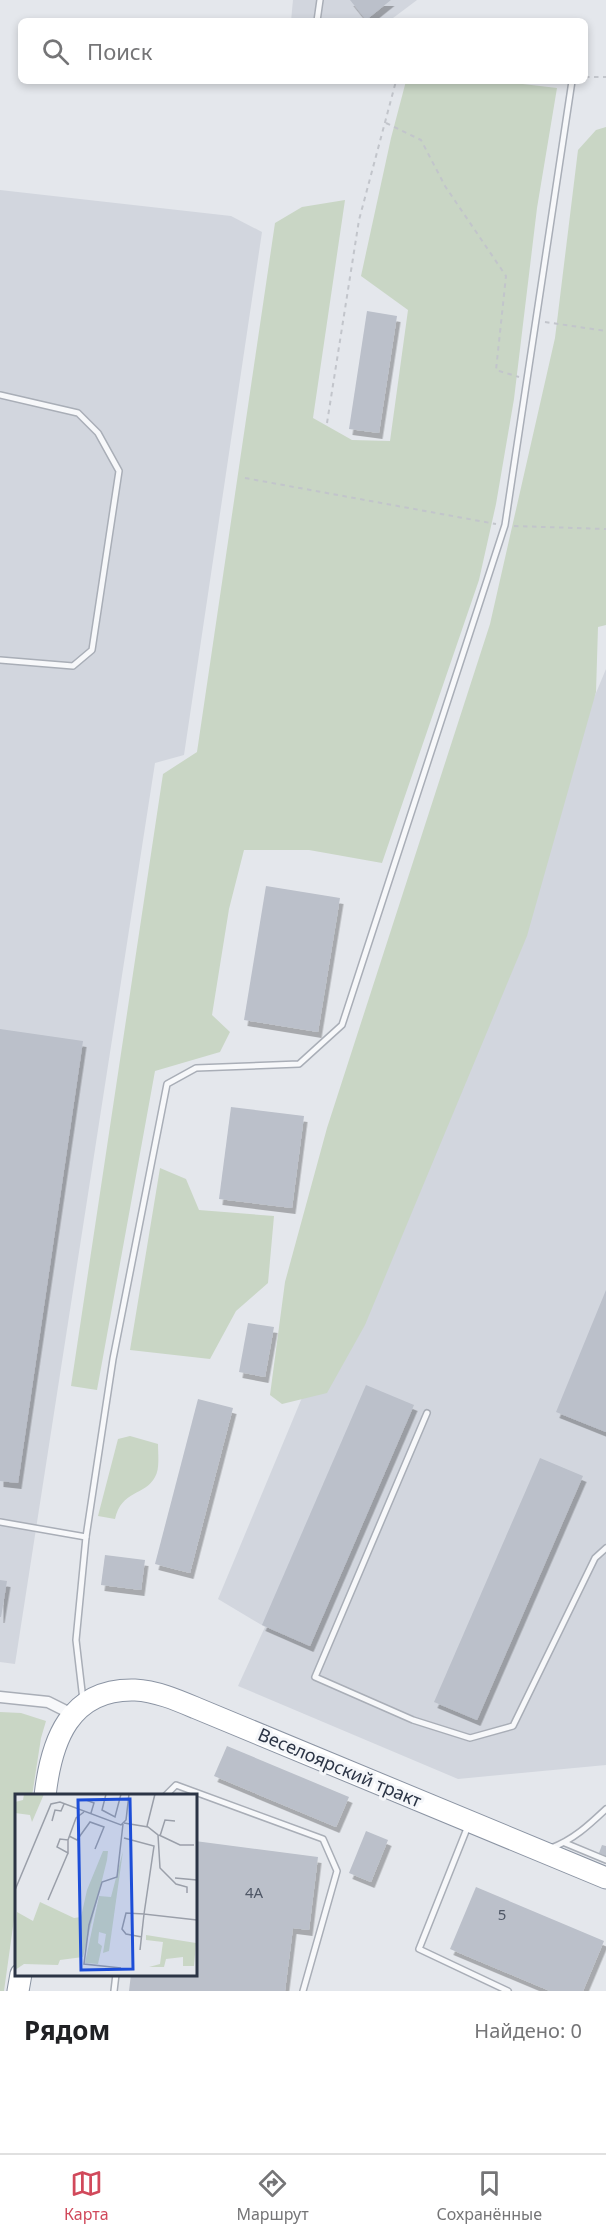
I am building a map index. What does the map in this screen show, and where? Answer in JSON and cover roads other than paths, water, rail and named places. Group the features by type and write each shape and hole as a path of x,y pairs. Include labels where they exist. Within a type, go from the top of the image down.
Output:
{"highway":[{"name":"Веселоярский тракт","path":"78,1709 112,1692 135,1690 159,1694 606,1878"},
{"path":"45,1794 60,1732 78,1709"},
{"path":"18,1991 21,1976"}],"street":[{"path":"0,1697 48,1702 78,1709"}],"lane":[{"path":"317,18 320,0"},
{"path":"78,1709 76,1640 86,1537 113,1359 167,1084 196,1068 299,1064 342,1025 506,525 572,84"},
{"path":"0,395 78,413 98,433 119,471 92,650 73,666 0,660"},
{"path":"426,1413 315,1677 413,1720 470,1738 513,1726 595,1558 606,1548"},
{"path":"0,1522 86,1537"},
{"path":"167,1794 176,1785 323,1839 337,1871 303,1991"},
{"path":"544,1851 565,1843 606,1809"},
{"path":"469,1822 419,1949 508,1991"},
{"path":"565,1843 606,1860"},
{"path":"114,1991 116,1976"}]}
